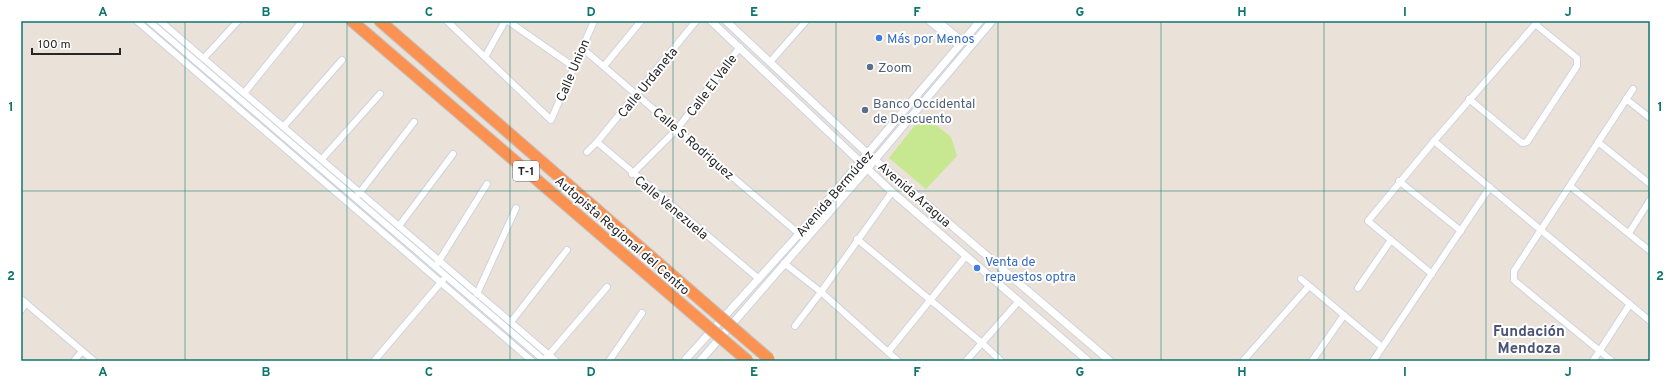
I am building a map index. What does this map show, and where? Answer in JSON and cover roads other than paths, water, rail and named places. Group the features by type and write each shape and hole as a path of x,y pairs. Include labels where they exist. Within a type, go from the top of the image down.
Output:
{"highway":[{"name":"Autopista Regional del Centro","path":"352,21 748,361"},
{"name":"Autopista Regional del Centro","path":"380,21 771,360"}],"street":[{"path":"137,21 532,361"},
{"path":"149,21 545,361 607,287"},
{"path":"160,21 168,24 204,58 556,361"},
{"path":"204,58 238,21"},
{"path":"447,21 485,57 506,21 574,67"},
{"name":"Calle Union","path":"485,57 551,120 594,21"},
{"path":"604,66 642,21"},
{"name":"Calle Urdaneta","path":"597,142 696,21"},
{"name":"Avenida Aragua","path":"711,21 740,47 859,163 1088,361"},
{"name":"Avenida Aragua","path":"726,21 868,154 1110,361"},
{"path":"770,62 806,21"},
{"path":"929,21 961,44"},
{"path":"938,21 961,44"},
{"name":"Avenida Bermúdez","path":"686,360 799,234 980,21"},
{"name":"Avenida Bermúdez","path":"700,361 992,21"},
{"path":"1432,274 1368,221 1434,140 1536,22 1577,58 1577,66 1527,142 1522,143 1470,99"},
{"path":"244,92 300,24"},
{"name":"Calle El Valle","path":"632,174 677,129 740,47"},
{"name":"Calle S Rodriguez","path":"582,48 805,239"},
{"path":"284,126 342,60"},
{"path":"1612,361 1514,280 1514,271 1633,89"},
{"path":"322,159 380,94"},
{"path":"1626,99 1650,118"},
{"path":"356,198 414,122"},
{"path":"1434,140 1650,321"},
{"path":"587,152 597,142"},
{"name":"Calle Venezuela","path":"597,142 632,174 759,279"},
{"path":"1598,142 1650,184"},
{"path":"399,226 453,154"},
{"path":"1400,181 1460,232"},
{"path":"430,274 440,261 487,184"},
{"path":"1570,186 1650,251"},
{"path":"1373,361 1490,187"},
{"path":"795,326 892,192"},
{"path":"1628,233 1650,200"},
{"path":"478,294 516,208"},
{"path":"858,240 982,343 1001,361"},
{"path":"1358,288 1391,240"},
{"path":"511,322 567,250"},
{"path":"888,352 966,256"},
{"path":"784,264 821,292 898,361"},
{"path":"374,361 451,271"},
{"path":"1301,279 1382,347"},
{"path":"1243,361 1309,286"},
{"path":"21,310 23,301 94,361"},
{"path":"966,361 1019,301"},
{"path":"1593,361 1630,304"},
{"path":"609,361 642,313"},
{"path":"1312,361 1344,315"},
{"path":"74,361 82,351"}],"place":[{"name":"Más por Menos","path":"879,38"},
{"name":"Zoom","path":"870,67"},
{"name":"Banco Occidental de Descuento","path":"865,110"},
{"name":"Venta de repuestos optra","path":"977,268"}],"district":[{"name":"Fundación Mendoza","path":"1529,340"}]}
